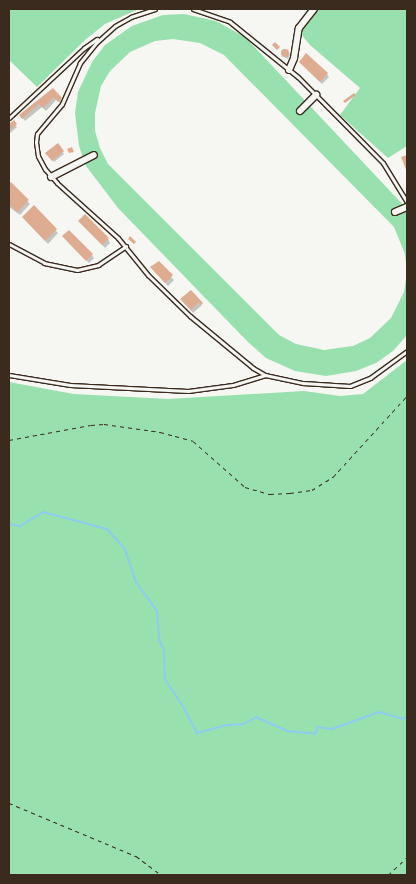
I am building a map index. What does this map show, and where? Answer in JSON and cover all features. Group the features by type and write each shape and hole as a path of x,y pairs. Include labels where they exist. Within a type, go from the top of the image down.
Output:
{"street":[{"path":"289,70 294,58 299,28 314,9"},
{"path":"300,111 316,95"},
{"path":"51,177 94,155"},
{"path":"395,212 407,207"}],"lane":[{"path":"9,118 84,48 123,21 155,9"},
{"path":"194,9 230,22 289,70 385,166 407,202"},
{"path":"102,37 80,63 58,112 37,134 38,156 51,177 126,246 148,274 190,316 253,368 265,375 311,384 350,386 370,378 407,351"},
{"path":"9,244 44,263 77,270 98,265 126,246"},
{"path":"9,375 70,385 188,391 233,385 265,375"}],"path":[{"path":"9,440 73,426 104,424 160,432 193,440 245,487 270,494 290,493 312,490 332,477 407,396"},
{"path":"9,803 136,856 161,875"},
{"path":"388,875 407,857"}],"green space":[{"path":"9,9 139,9 105,24 85,40 37,87 9,60"},
{"path":"317,9 407,9 407,146 388,158 340,115 360,88 310,45 297,29"},
{"path":"184,14 216,21 245,37 407,209 407,273 407,335 393,351 376,363 356,371 326,376 295,371 266,358 248,342 118,208 86,166 79,146 75,113 78,92 92,62 105,45 132,26 163,15","holes":["173,39 200,43 224,55 394,227 405,254 407,273 404,292 391,318 370,338 353,346 324,350 296,344 279,335 108,164 100,148 95,131 95,113 101,86 110,71 130,52 155,41"]},
{"path":"407,360 407,875 9,875 9,382 74,394 168,399 304,391 340,396 363,394"}],"building":[{"path":"275,42 280,47 277,50 272,45"},
{"path":"285,49 289,53 285,57 281,53"},
{"path":"306,53 328,73 320,82 299,62"},
{"path":"53,88 62,98 58,102 54,97 43,108 39,104 22,119 19,115"},
{"path":"354,93 356,95 345,103 343,101"},
{"path":"14,120 17,124 9,131 9,124"},
{"path":"58,143 64,151 52,161 45,153"},
{"path":"72,147 74,152 69,153 67,149"},
{"path":"407,155 407,172 401,157"},
{"path":"11,182 29,200 17,212 11,206 9,207 9,184"},
{"path":"34,205 57,229 45,241 22,217"},
{"path":"85,214 109,238 102,245 78,221"},
{"path":"69,230 93,254 86,261 62,236"},
{"path":"130,236 136,242 134,244 128,239"},
{"path":"159,261 173,275 165,283 150,267"},
{"path":"191,290 203,303 201,305 199,302 191,310 180,299"}],"waterway":[{"path":"9,524 20,526 43,512 107,529 125,549 136,582 157,611 159,640 164,650 165,679 197,733 227,725 244,724 256,717 288,731 315,734 318,727 332,729 379,712 403,719 407,716"}]}
